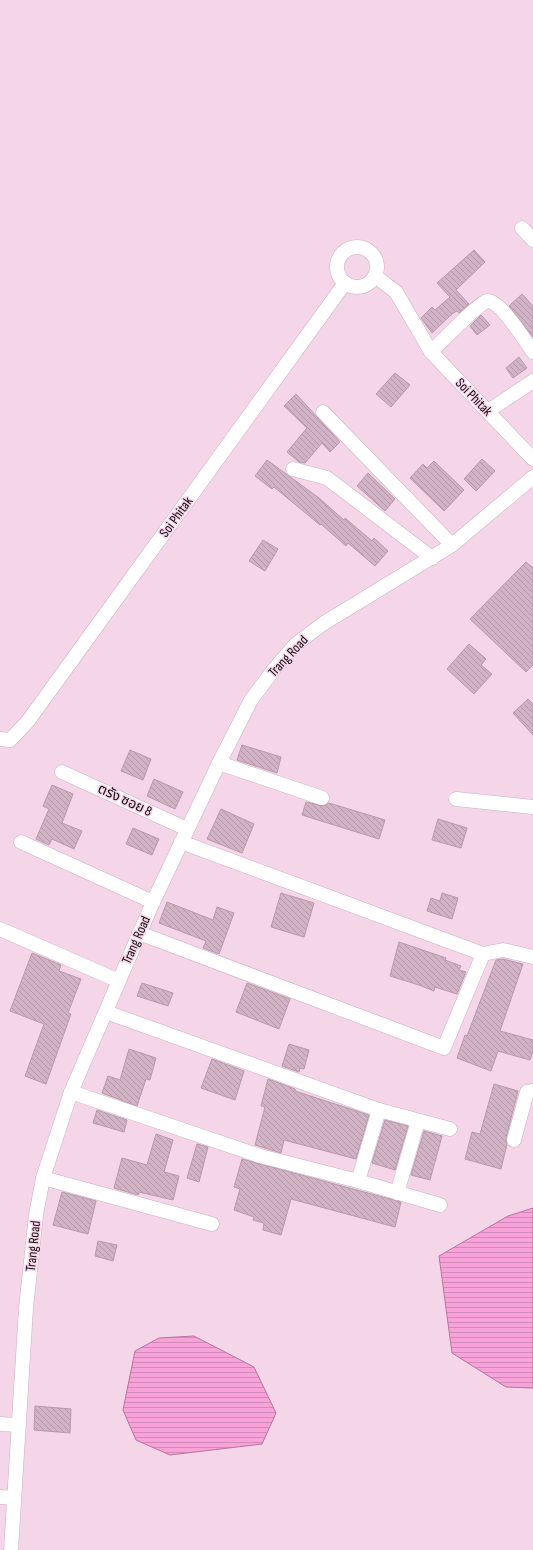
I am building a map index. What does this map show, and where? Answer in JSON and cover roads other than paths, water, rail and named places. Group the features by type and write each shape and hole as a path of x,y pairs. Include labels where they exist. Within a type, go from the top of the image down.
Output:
{"street":[{"path":"522,228 533,240"},
{"path":"354,247 367,250 372,254 377,267 375,276 369,283 363,286 357,287 345,283 338,273 338,260 347,250 354,247"},
{"name":"Soi Phitak","path":"375,276 396,292 431,352 533,459"},
{"name":"Soi Phitak","path":"0,739 10,740 28,721 345,283"},
{"path":"431,352 484,301 488,300 494,303 501,310 533,352"},
{"path":"488,411 533,381"},
{"path":"323,412 452,545"},
{"path":"293,469 327,478 432,558"},
{"name":"Trang Road","path":"11,1550 26,1308 36,1215 43,1178 71,1092 139,933 187,829 251,700 275,668 296,644 324,622 452,545 533,477"},
{"path":"220,762 322,798"},
{"name":"ตรัง ซอย 8","path":"62,772 187,829"},
{"path":"456,799 533,807"},
{"path":"21,842 153,902"},
{"path":"181,842 484,954 504,950 533,957"},
{"path":"0,929 119,981"},
{"path":"139,933 444,1048 484,954"},
{"path":"106,1012 379,1110 450,1129"},
{"path":"514,1140 527,1092 533,1091"},
{"path":"71,1092 260,1156 358,1181 440,1205"},
{"path":"358,1181 379,1110"},
{"path":"398,1192 418,1120"},
{"path":"43,1178 212,1224"},
{"path":"0,1424 18,1425"},
{"path":"0,1497 14,1498"}]}
